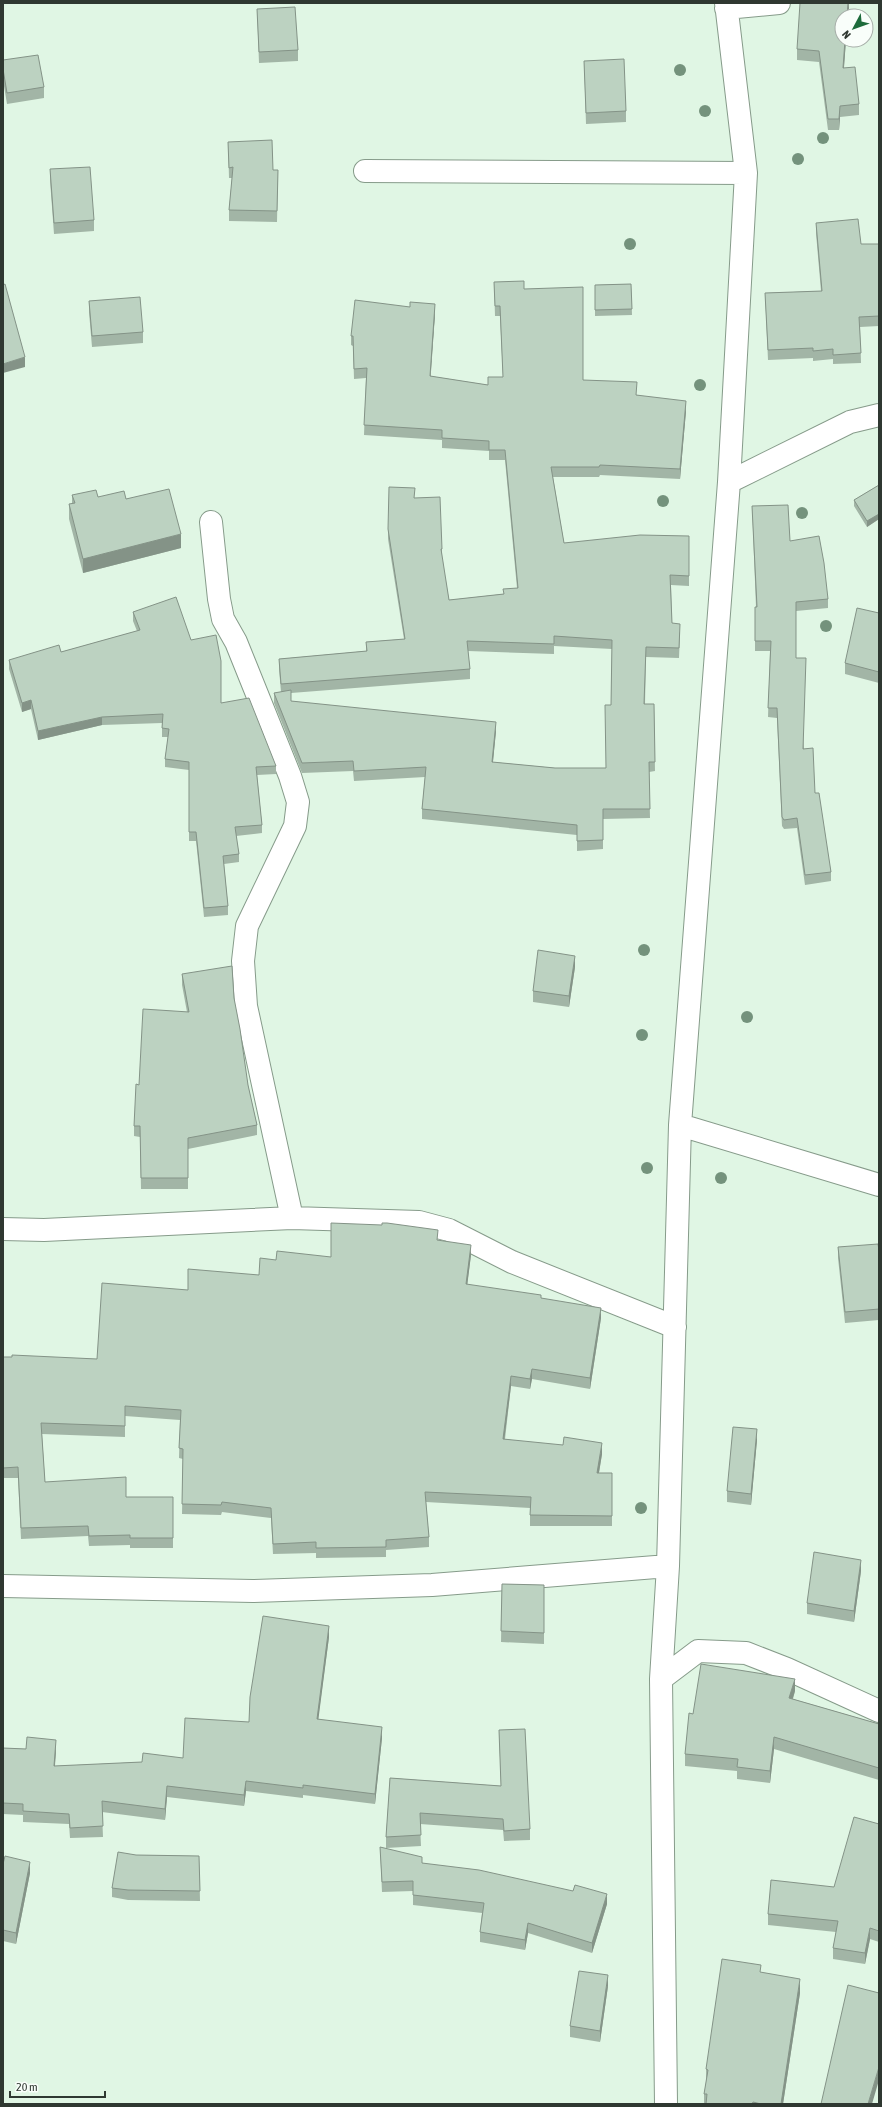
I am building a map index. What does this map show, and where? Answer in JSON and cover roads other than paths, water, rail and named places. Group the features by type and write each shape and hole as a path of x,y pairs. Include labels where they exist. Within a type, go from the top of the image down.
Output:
{"street":[{"path":"666,2104 662,1678 668,1566 680,1125 729,482 746,173 726,6 779,3"},
{"path":"366,171 746,173"},
{"path":"729,482 850,422 879,415"},
{"path":"211,522 219,599 223,619 236,642 290,776 298,802 295,826 247,926 243,961 246,1006 292,1218"},
{"path":"680,1125 879,1185"},
{"path":"3,1229 44,1230 292,1218 419,1222 449,1230 512,1262 675,1327"},
{"path":"3,1586 261,1590 432,1585 668,1566"},
{"path":"662,1678 698,1651 746,1653 786,1669 879,1711"}]}
